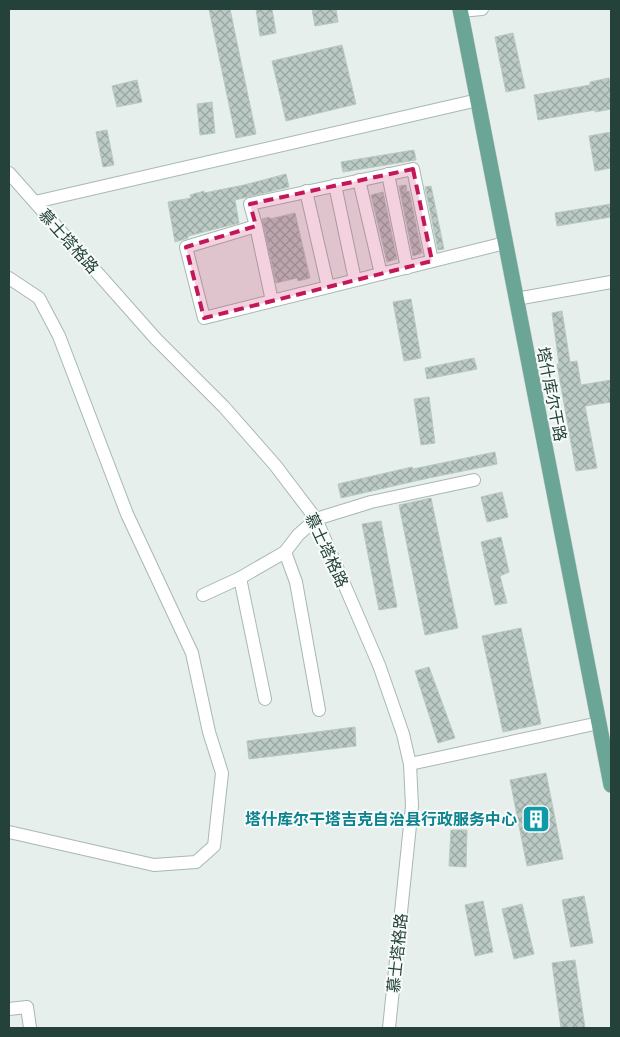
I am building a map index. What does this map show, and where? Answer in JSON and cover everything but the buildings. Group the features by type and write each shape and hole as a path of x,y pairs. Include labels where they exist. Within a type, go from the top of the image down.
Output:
{"main road":[{"name":"塔什库尔干路","path":"460,10 611,785"}],"street":[{"path":"460,10 482,9"},
{"path":"35,202 478,100"},
{"path":"272,301 250,204 413,169 432,261"},
{"name":"慕士塔格路","path":"9,173 156,339 224,406 275,465 316,519 379,666 404,734 410,764 412,806 390,1028"},
{"path":"388,174 407,268"},
{"path":"359,180 381,274"},
{"path":"335,185 355,280"},
{"path":"306,191 328,287"},
{"path":"256,226 186,247 204,318 505,243"},
{"path":"9,278 39,298 59,336 127,514 192,653 209,732 222,773 214,846 196,862 154,865 9,832"},
{"path":"516,299 611,282"},
{"path":"203,595 240,578 285,552 298,535 316,519 371,502 474,480"},
{"path":"285,552 296,582 319,710"},
{"path":"240,578 264,699"},
{"path":"410,764 599,723"},
{"path":"9,1009 27,1007 30,1028"}],"highlighted area":[{"path":"413,169 432,261 204,318 186,247 256,226 250,204"}],"place":[{"name":"塔什库尔干塔吉克自治县行政服务中心","path":"536,819"}]}
